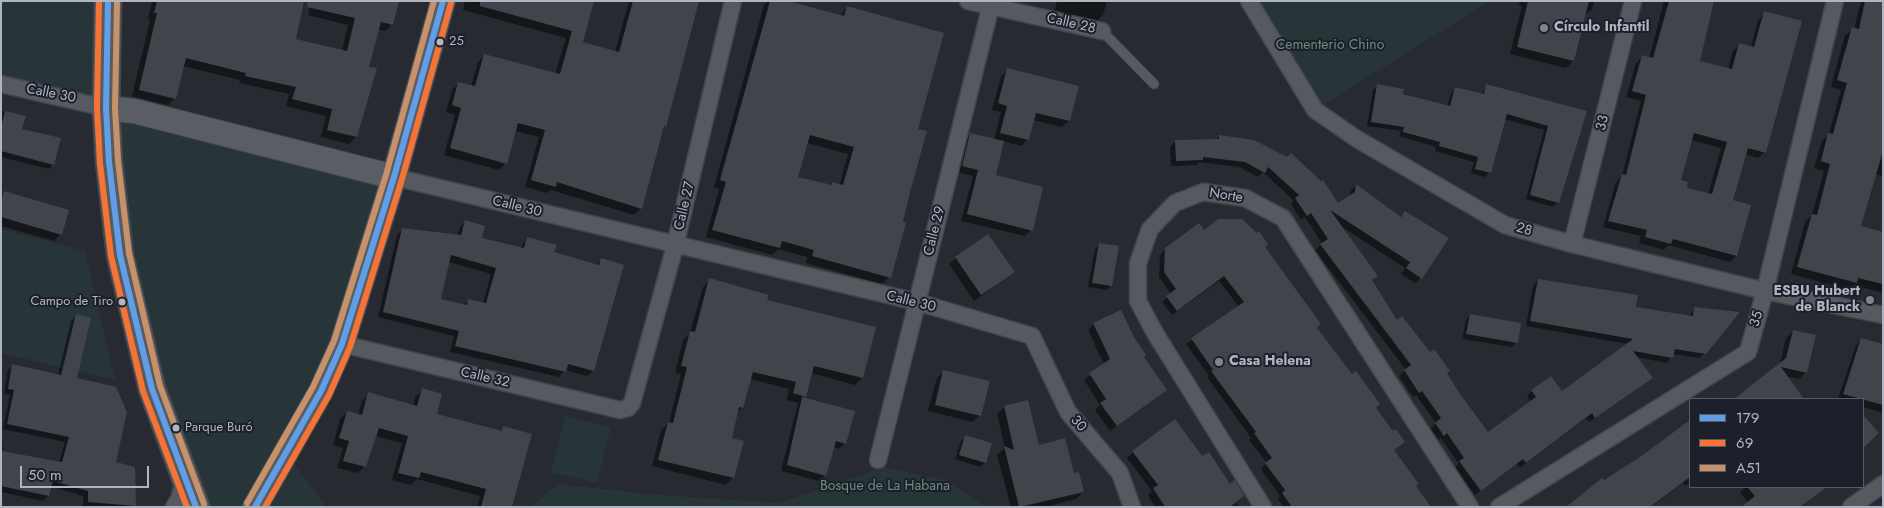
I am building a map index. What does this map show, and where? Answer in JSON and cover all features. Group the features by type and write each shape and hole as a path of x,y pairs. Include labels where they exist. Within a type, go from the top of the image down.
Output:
{"main road":[{"path":"108,1 106,108 112,199 126,285 152,389 196,507"},
{"path":"255,507 321,391 342,344 394,177 443,1"},
{"name":"Calle 30","path":"106,108 134,111 394,177"}],"street":[{"name":"Calle 27","path":"628,408 632,403 675,246 734,1"},
{"name":"Calle 28","path":"968,1 992,4 1102,31"},
{"name":"28","path":"1249,1 1315,110 1357,139 1505,225 1572,244 1765,291 1883,315"},
{"name":"33","path":"1572,244 1633,1"},
{"name":"35","path":"1499,507 1748,352 1765,291 1835,1"},
{"name":"Calle 29","path":"878,460 992,4"},
{"name":"Calle 30","path":"1,84 106,108"},
{"name":"Calle 30","path":"394,177 675,246 917,302 1032,336"},
{"name":"Norte","path":"1263,507 1155,333 1138,301 1138,263 1150,229 1175,203 1203,192 1246,198 1283,218 1470,507"},
{"name":"30","path":"1032,336 1068,412 1120,473 1132,507"},
{"name":"Calle 32","path":"342,344 620,410 628,408"},
{"path":"174,507 179,499 185,479"},
{"path":"1851,507 1883,484"}],"lane":[{"name":"Calle 28","path":"1102,31 1154,84"}],"green space":[{"path":"1,1 108,1 106,108 1,84"},
{"name":"Cementerio Chino","path":"1249,1 1490,1 1315,110"},
{"path":"106,108 394,177 353,313 286,452 326,507 196,507 152,389"},
{"name":"Campo de Tiro","path":"1,229 85,251 115,380 1,353"},
{"path":"565,416 611,427 597,483 551,472"},
{"name":"Bosque de La Habana","path":"884,467 944,480 988,507 530,507 558,484 647,494 779,503"}],"building":[{"path":"157,1 304,1 296,39 347,51 355,18 307,7 308,1 399,1 393,25 381,22 369,67 377,68 357,137 327,130 332,109 292,99 296,87 245,76 246,73 186,58 176,99 139,90 157,13 154,13"},
{"path":"480,1 594,1 583,42 619,52 633,1 699,1 642,209 557,182 556,187 531,180 545,130 518,123 507,164 450,148 461,108 452,105 458,82 475,86 484,54 560,74 572,31 480,6"},
{"path":"770,1 788,1 844,16 847,6 944,33 918,129 927,131 910,192 903,222 906,223 891,278 812,256 814,250 782,241 780,248 712,230 726,182 720,180","holes":["810,135 854,147 843,185 832,182 832,185 798,177"]},
{"name":"Círculo Infantil","path":"1528,1 1589,1 1574,61 1517,47"},
{"path":"1669,1 1714,1 1700,61 1732,69 1739,43 1754,47 1764,11 1802,21 1766,153 1748,148 1733,200 1751,205 1737,256 1673,239 1671,244 1645,237 1647,230 1608,221 1622,174 1626,175 1646,95 1632,91 1642,55 1653,58","holes":["1694,133 1727,142 1712,194 1687,188 1688,182 1681,180"]},
{"path":"1865,1 1883,1 1883,151 1861,226 1883,232 1883,284 1858,278 1857,283 1797,267 1812,214 1817,215 1830,164 1821,161 1828,133 1833,134 1847,83 1837,80 1852,27 1859,29"},
{"path":"1007,68 1079,86 1070,121 1036,113 1029,140 1000,133 1007,106 998,103"},
{"path":"1377,84 1404,89 1403,94 1450,106 1455,87 1484,94 1486,84 1587,111 1559,203 1530,195 1548,126 1507,114 1491,173 1475,169 1478,157 1439,146 1440,142 1403,132 1404,127 1371,122"},
{"path":"5,111 26,116 22,129 61,138 54,165 1,151 1,127"},
{"path":"970,133 1004,141 996,175 1043,187 1033,231 967,214 978,170 962,166"},
{"path":"1219,135 1254,140 1287,157 1291,153 1321,181 1323,180 1338,203 1355,192 1356,184 1401,217 1405,211 1449,238 1422,279 1406,268 1410,262 1330,210 1378,276 1372,280 1397,320 1402,316 1430,352 1434,349 1450,371 1447,373 1460,394 1488,432 1536,397 1531,390 1551,376 1562,391 1633,339 1530,321 1538,279 1638,295 1636,307 1693,316 1694,307 1740,312 1706,354 1675,349 1673,358 1633,351 1653,378 1595,418 1592,413 1526,463 1523,459 1481,491 1459,461 1464,458 1447,433 1444,436 1435,423 1441,418 1422,391 1419,393 1404,370 1411,365 1320,244 1328,239 1311,213 1307,216 1295,198 1299,195 1268,167 1265,173 1245,162 1203,157 1203,160 1176,161 1175,140 1219,139"},
{"path":"4,191 69,210 62,235 1,217 1,202"},
{"path":"1218,219 1242,219 1257,233 1259,231 1268,244 1265,247 1321,324 1317,328 1352,374 1356,371 1380,404 1376,408 1393,431 1396,429 1405,442 1394,450 1419,484 1416,486 1431,507 1292,507 1282,493 1285,490 1265,463 1272,458 1254,433 1256,432 1211,371 1213,370 1191,338 1244,302 1224,276 1177,311 1166,296 1176,289 1164,272 1165,248 1199,223 1204,230"},
{"path":"465,220 485,226 482,238 524,248 527,237 557,245 554,252 599,265 601,258 624,265 594,371 568,364 566,372 455,346 459,331 383,312 402,228 461,235","holes":["451,255 496,268 486,303 468,299 467,305 441,299"]},
{"path":"988,234 1015,272 981,295 955,257"},
{"path":"1099,243 1119,246 1112,286 1092,283"},
{"path":"709,278 769,295 767,300 876,327 863,378 814,366 806,397 793,393 796,382 753,372 743,408 739,407 732,438 744,441 734,478 658,460 668,422 673,423 687,367 681,366 690,331 695,332"},
{"path":"1121,310 1134,337 1146,355 1144,357 1167,390 1117,426 1100,403 1106,399 1089,373 1110,359 1093,323"},
{"path":"76,314 91,318 77,378 116,387 127,412 116,462 135,467 136,506 88,502 88,491 53,481 49,496 1,486 1,451 62,462 69,437 7,424 14,390 8,389 12,364 61,375"},
{"path":"1470,314 1521,323 1518,343 1466,334"},
{"path":"1793,330 1816,335 1807,373 1781,367 1803,398 1735,398 1786,358"},
{"path":"1861,338 1883,344 1883,405 1864,400 1864,398 1843,394"},
{"path":"943,370 990,381 981,416 935,405"},
{"path":"422,388 442,394 437,414 502,431 503,426 532,434 512,507 481,507 486,489 421,472 419,478 398,473 408,436 379,428 366,467 343,461 349,441 339,438 347,411 362,415 368,392 417,406"},
{"path":"802,397 855,411 846,444 836,441 826,476 787,465"},
{"path":"1028,400 1039,445 1065,438 1074,473 1079,472 1084,492 1019,507 1004,446 1014,450 1004,406"},
{"path":"1864,416 1879,433 1864,447"},
{"path":"1175,419 1202,456 1209,452 1230,484 1235,480 1244,496 1230,507 1165,507 1153,488 1158,485 1132,451"},
{"path":"1689,421 1689,478 1650,507 1566,507 1602,478 1604,480 1640,457"},
{"path":"965,435 992,443 986,463 959,455"},
{"path":"1748,488 1826,488 1800,507 1741,507 1755,496"}],"transit line":[{"name":"69","path":"99,1 97,108 100,163 111,256 143,391 187,507"},
{"name":"179","path":"108,1 106,108 109,162 120,255 152,389 196,507"},
{"name":"A51","path":"117,1 115,108 118,161 129,253 160,386 204,504"},
{"name":"A51","path":"247,503 313,387 334,341 386,175 434,1"},
{"name":"179","path":"255,507 321,391 342,344 394,177 443,1"},
{"name":"69","path":"265,507 329,395 350,347 402,179 451,3"}],"place":[{"name":"Círculo Infantil","path":"1544,28"},
{"name":"25","path":"440,42"},
{"name":"ESBU Hubert de Blanck","path":"1870,300"},
{"name":"Campo de Tiro","path":"122,302"},
{"name":"Casa Helena","path":"1219,362"},
{"name":"Parque Buró","path":"176,428"}]}
